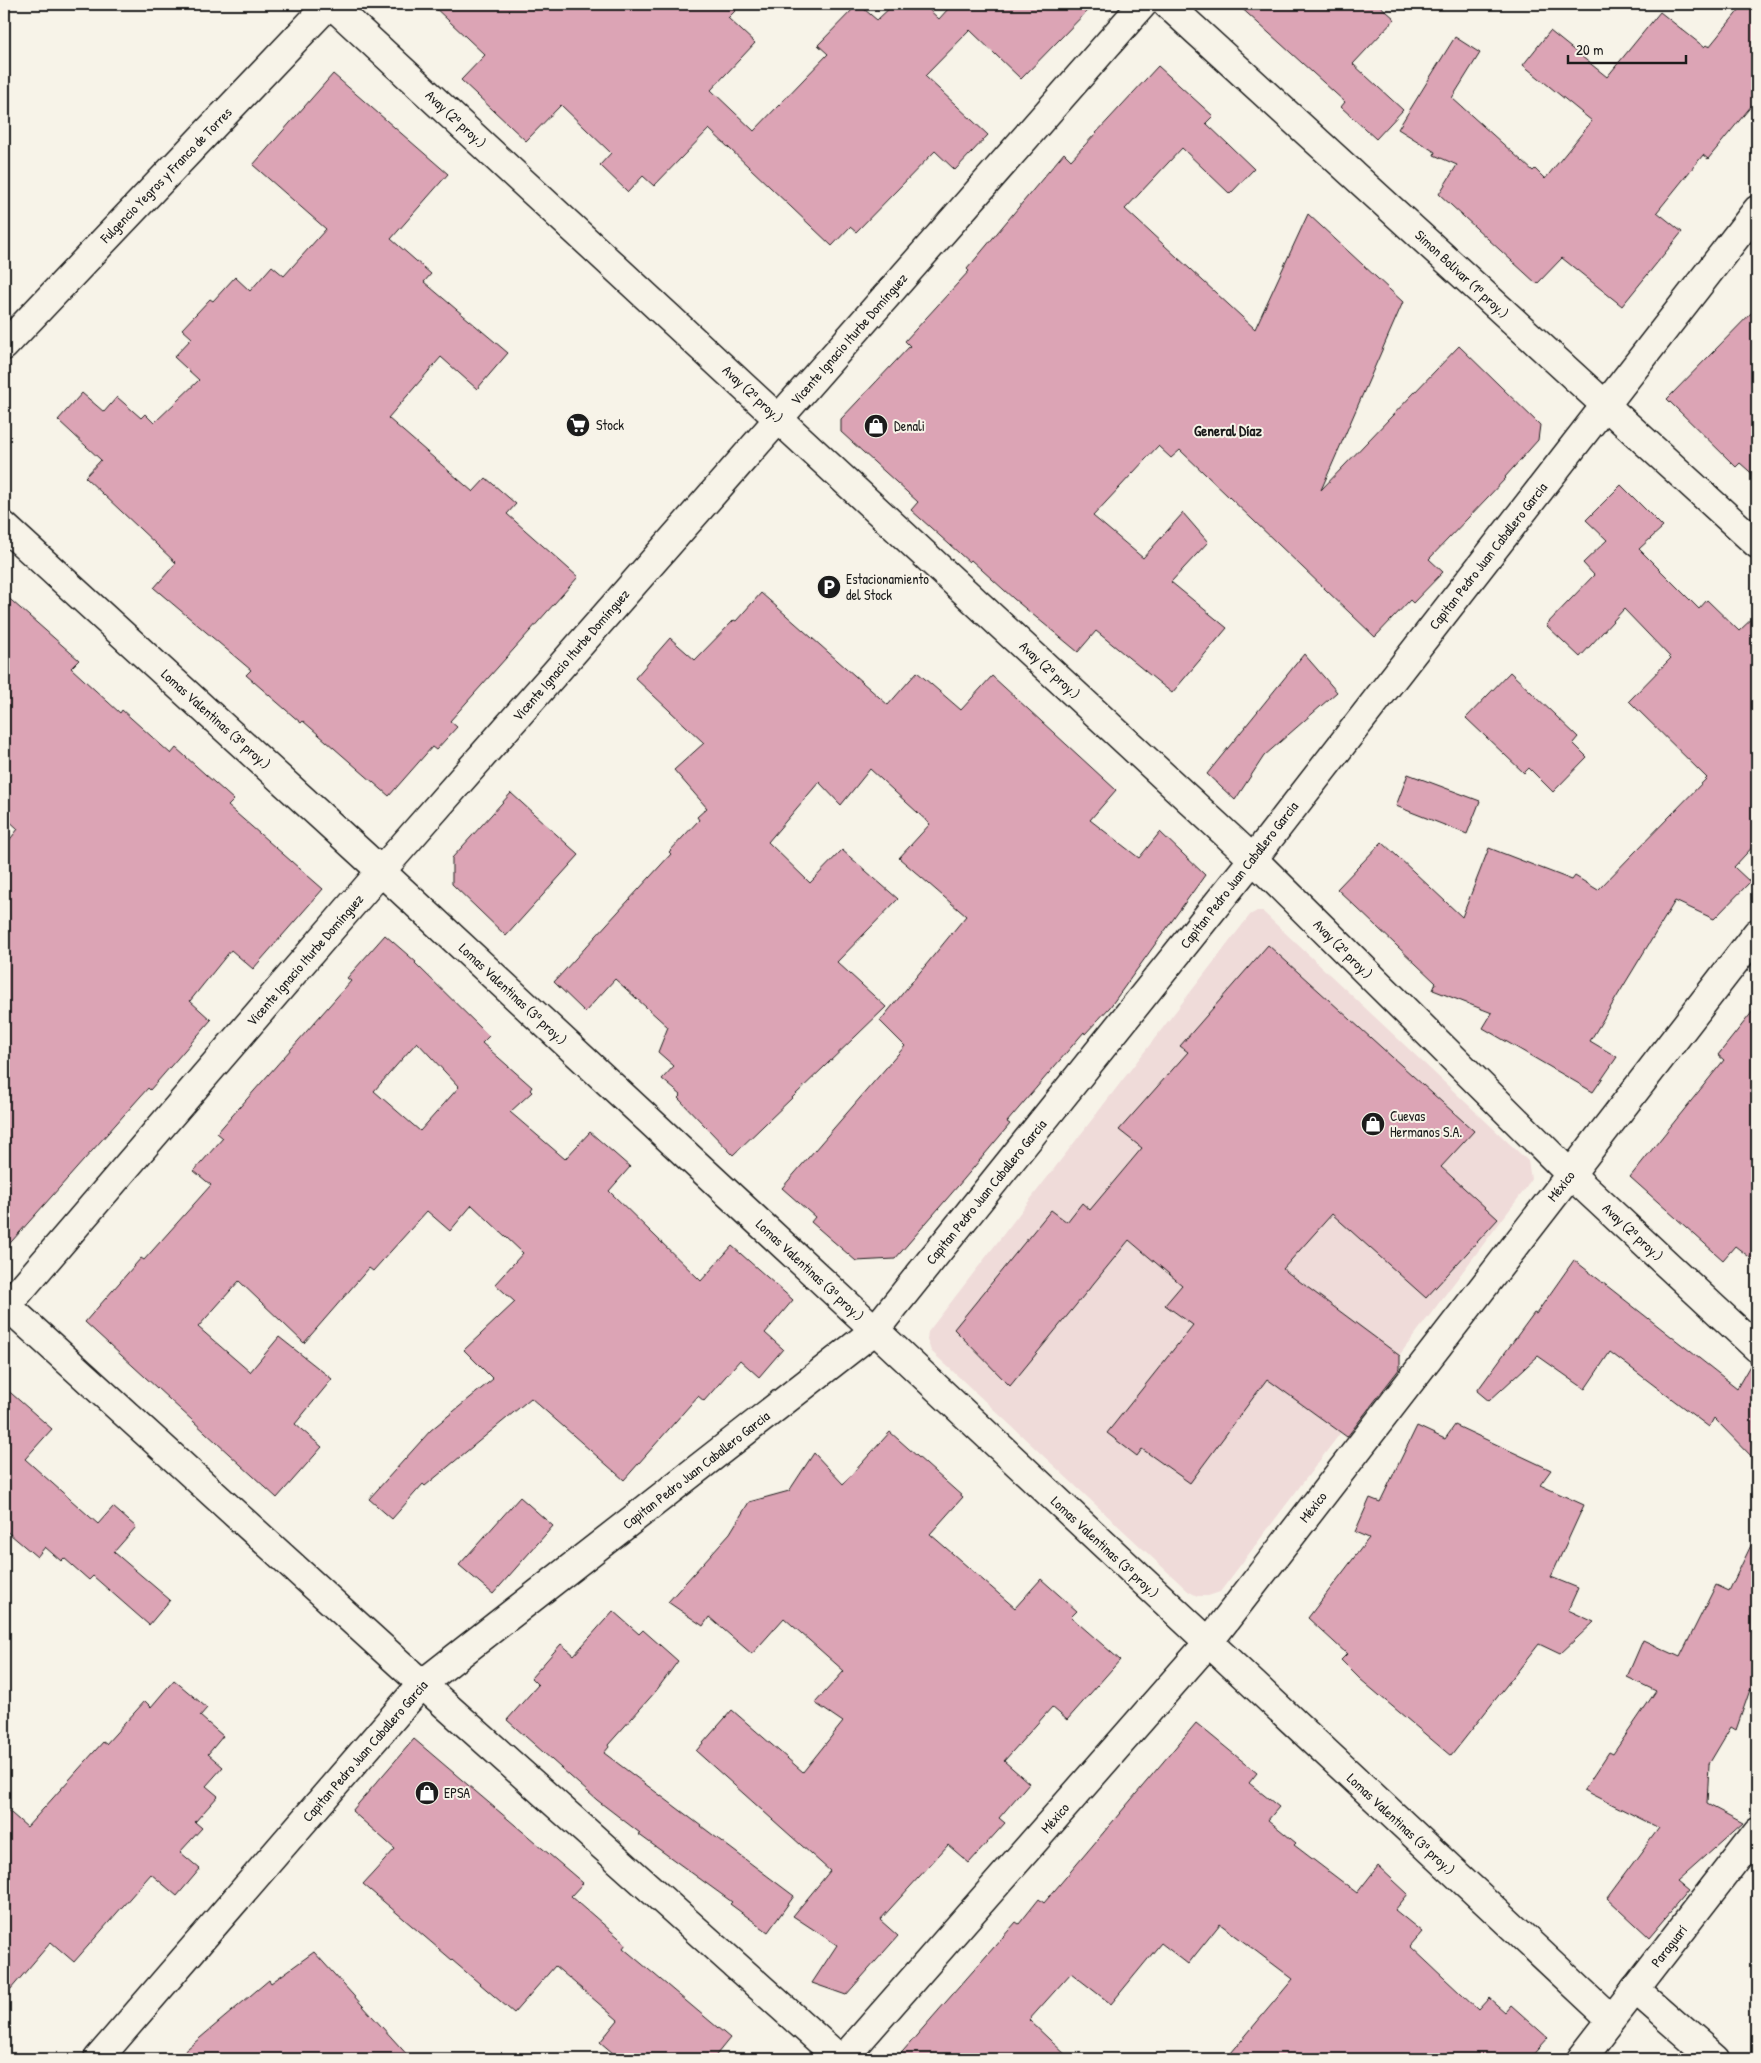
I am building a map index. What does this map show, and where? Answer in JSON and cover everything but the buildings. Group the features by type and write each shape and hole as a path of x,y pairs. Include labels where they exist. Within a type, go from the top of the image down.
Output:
{"street":[{"name":"Fulgencio Yegros y Franco de Torres","path":"4,346 330,4"},
{"name":"Avay (2ª proy.)","path":"330,4 1253,859 1570,1174 1757,1348"},
{"name":"Vicente Ignacio Iturbe Domínguez","path":"5,1306 381,871 1143,4"},
{"name":"Simon Bolivar (1ª proy.)","path":"1167,4 1757,544"},
{"name":"Capitan Pedro Juan Caballero Garcia","path":"98,2059 422,1684 875,1330 1253,859 1757,210"},
{"name":"Lomas Valentinas (3ª proy.)","path":"4,526 381,871 875,1330 1611,2019"},
{"name":"México","path":"842,2059 1208,1643 1757,933"},
{"path":"5,1306 422,1684 842,2059"},
{"name":"Paraguarí","path":"1581,2059 1757,1832"},
{"path":"1635,1989 1715,2059"}],"shaded area":[{"path":"1257,911 1262,911 1528,1161 1531,1179 1220,1592 1208,1596 1197,1596 1188,1591 931,1351 927,1339 928,1332 1250,915"}],"place":[{"name":"Stock","path":"578,425"},
{"name":"Denali","path":"876,426"},
{"name":"Estacionamiento del Stock","path":"829,587"},
{"name":"Cuevas Hermanos S.A.","path":"1373,1124"},
{"name":"EPSA","path":"427,1793"}],"district":[{"name":"General Díaz","path":"1228,431"}]}
